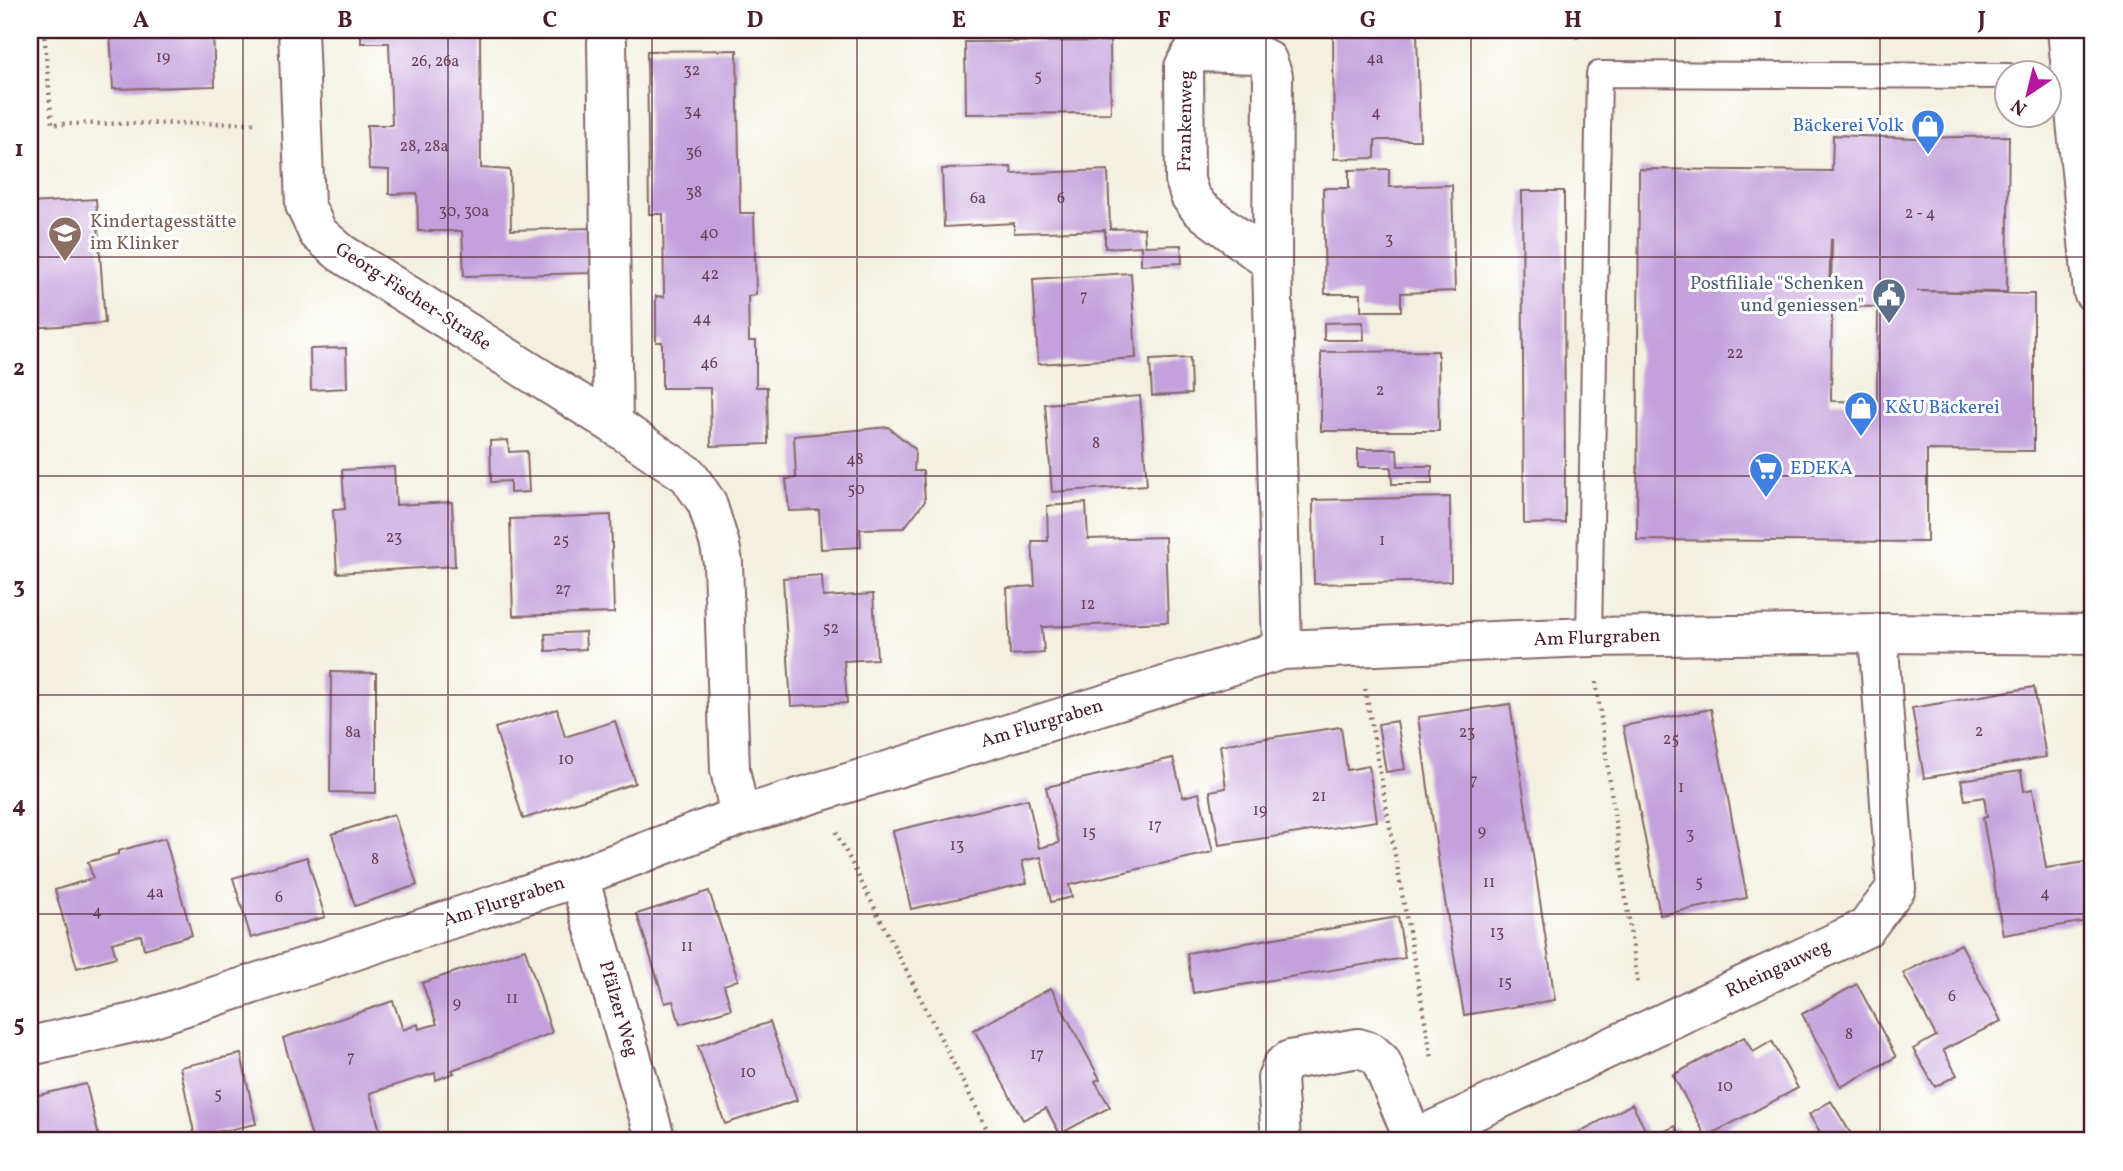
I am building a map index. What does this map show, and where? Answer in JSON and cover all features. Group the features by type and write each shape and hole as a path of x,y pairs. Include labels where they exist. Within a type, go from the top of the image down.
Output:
{"street":[{"name":"Georg-Fischer-Straße","path":"298,30 305,205 318,233 341,253 613,424 688,475 707,503 723,563 730,770 740,816"},
{"path":"2063,60 2067,30"},
{"path":"607,42 613,424"},
{"name":"Frankenweg","path":"1272,263 1200,209 1190,196 1185,180 1184,67 1190,56 1198,52 1256,54 1267,60 1273,76 1272,263 1282,650"},
{"path":"2064,96 2093,292"},
{"name":"Am Flurgraben","path":"30,1046 137,1022 579,877 740,816 1282,650 1589,637 1878,633 2093,635"},
{"name":"Rheingauweg","path":"1423,1136 1866,928 1896,888 1878,633"},
{"name":"Pfälzer Weg","path":"579,877 656,1141"},
{"path":"1281,1141 1277,1078 1282,1066 1290,1060 1358,1048 1371,1052 1381,1061 1423,1136"}],"lane":[{"path":"1589,637 1599,74 1994,76"}],"path":[{"path":"44,30 52,124 300,122"},
{"path":"1589,637 1644,1032"},
{"path":"1357,647 1423,1136"},
{"path":"817,793 993,1141"}],"building":[{"path":"110,30 213,30 215,86 113,89"},
{"path":"361,30 480,30 481,168 510,170 511,230 592,228 593,273 464,276 462,231 418,231 417,193 389,194 389,170 369,169 367,125 392,125 389,43 361,43"},
{"path":"1333,30 1417,32 1420,140 1375,140 1375,158 1334,159"},
{"path":"1110,41 1111,113 966,114 965,42"},
{"path":"737,50 740,213 754,213 756,295 748,296 749,341 756,341 756,387 767,387 768,444 711,446 710,388 662,388 662,342 656,342 656,296 664,297 663,214 649,214 647,51"},
{"path":"1833,135 1914,138 2009,136 2007,292 1917,291 2034,294 2034,451 1927,450 1927,542 1637,540 1639,169 1832,171","holes":["1831,240 1831,289 1829,289","1832,306 1878,307 1877,402 1831,401"]},
{"path":"1011,167 1012,174 1108,170 1110,229 1144,228 1145,246 1181,245 1182,263 1141,265 1141,246 1105,248 1105,230 1014,233 1014,223 944,227 942,169"},
{"path":"1389,169 1389,187 1452,185 1455,291 1401,293 1401,311 1361,311 1361,294 1325,294 1323,188 1349,188 1349,170"},
{"path":"1522,191 1564,191 1565,523 1524,524"},
{"name":"Kindertagesstätte im Klinker","path":"96,199 105,323 30,328 30,203"},
{"path":"1131,273 1136,358 1038,364 1033,279"},
{"path":"1363,322 1364,340 1324,340 1324,323"},
{"path":"346,348 347,388 311,390 310,349"},
{"path":"1438,351 1439,431 1321,431 1321,352"},
{"path":"1190,358 1191,394 1152,396 1150,360"},
{"path":"1140,396 1147,485 1052,492 1045,404"},
{"path":"888,427 915,449 914,471 923,471 925,501 904,528 860,529 861,547 821,549 819,510 789,511 786,479 796,478 794,436"},
{"path":"508,440 509,452 527,451 529,492 510,493 510,481 491,482 490,441"},
{"path":"1358,449 1397,449 1398,466 1432,466 1432,484 1392,484 1391,467 1358,467"},
{"path":"394,467 396,505 452,502 455,566 337,573 333,510 345,509 342,470"},
{"path":"1450,497 1451,581 1314,584 1313,500"},
{"path":"1086,503 1088,539 1165,537 1168,622 1042,627 1044,653 1010,655 1007,588 1035,586 1032,541 1048,541 1047,506"},
{"path":"611,515 614,613 513,616 510,519"},
{"path":"822,575 823,597 873,594 877,659 844,661 847,703 791,706 783,578"},
{"path":"585,632 586,649 546,651 545,634"},
{"path":"331,672 376,673 376,793 330,792"},
{"path":"2034,687 2046,757 1924,778 1912,708"},
{"path":"1510,704 1555,1000 1464,1015 1418,717"},
{"path":"557,709 565,737 615,721 635,783 523,819 495,728"},
{"path":"1711,709 1747,898 1660,915 1623,726"},
{"path":"1397,721 1405,769 1386,772 1378,724"},
{"path":"1341,727 1347,770 1369,766 1377,821 1219,845 1210,791 1226,788 1220,745"},
{"path":"1173,758 1183,797 1199,793 1213,852 1069,885 1072,897 1051,902 1041,857 1022,861 1027,883 911,909 893,831 1028,799 1039,848 1059,843 1046,787"},
{"path":"2021,771 2024,791 2033,789 2046,868 2093,861 2093,920 2003,935 1983,818 1987,817 1984,797 1965,800 1961,780"},
{"path":"394,814 417,885 355,906 332,834"},
{"path":"165,838 192,935 144,949 141,935 112,943 116,957 77,968 55,890 93,878 88,862"},
{"path":"307,857 325,917 251,938 233,878"},
{"path":"709,891 738,980 724,985 731,1009 680,1024 673,1001 665,1003 637,914"},
{"path":"1398,917 1405,958 1193,993 1187,953"},
{"path":"1961,944 2001,1021 1943,1050 1957,1075 1935,1087 1913,1049 1936,1036 1903,973"},
{"path":"525,949 552,1033 452,1070 454,1073 436,1080 435,1073 370,1093 380,1131 340,1141 313,1141 283,1038 393,1001 403,1030 418,1024 419,1029 437,1024 422,983"},
{"path":"1857,984 1896,1057 1841,1087 1802,1014"},
{"path":"1051,988 1100,1079 1095,1081 1110,1107 1060,1134 1046,1108 1023,1120 974,1030"},
{"path":"770,1022 797,1100 725,1124 698,1046"},
{"path":"1744,1037 1753,1052 1772,1041 1798,1088 1706,1137 1673,1075"},
{"path":"241,1054 256,1124 195,1137 180,1067"},
{"path":"86,1084 100,1141 30,1141 30,1097"},
{"path":"1831,1101 1851,1134 1839,1141 1825,1141 1809,1114"},
{"path":"1632,1104 1650,1139 1675,1126 1683,1141 1567,1141 1566,1139"},
{"path":"2043,1134 2048,1141 2029,1141"}],"place":[{"name":"Bäckerei Volk","path":"1928,156"},
{"name":"Kindertagesstätte im Klinker","path":"65,263"},
{"name":"Postfiliale \"Schenken und geniessen\"","path":"1889,325"},
{"name":"K&U Bäckerei","path":"1861,438"},
{"name":"EDEKA","path":"1766,499"}]}
